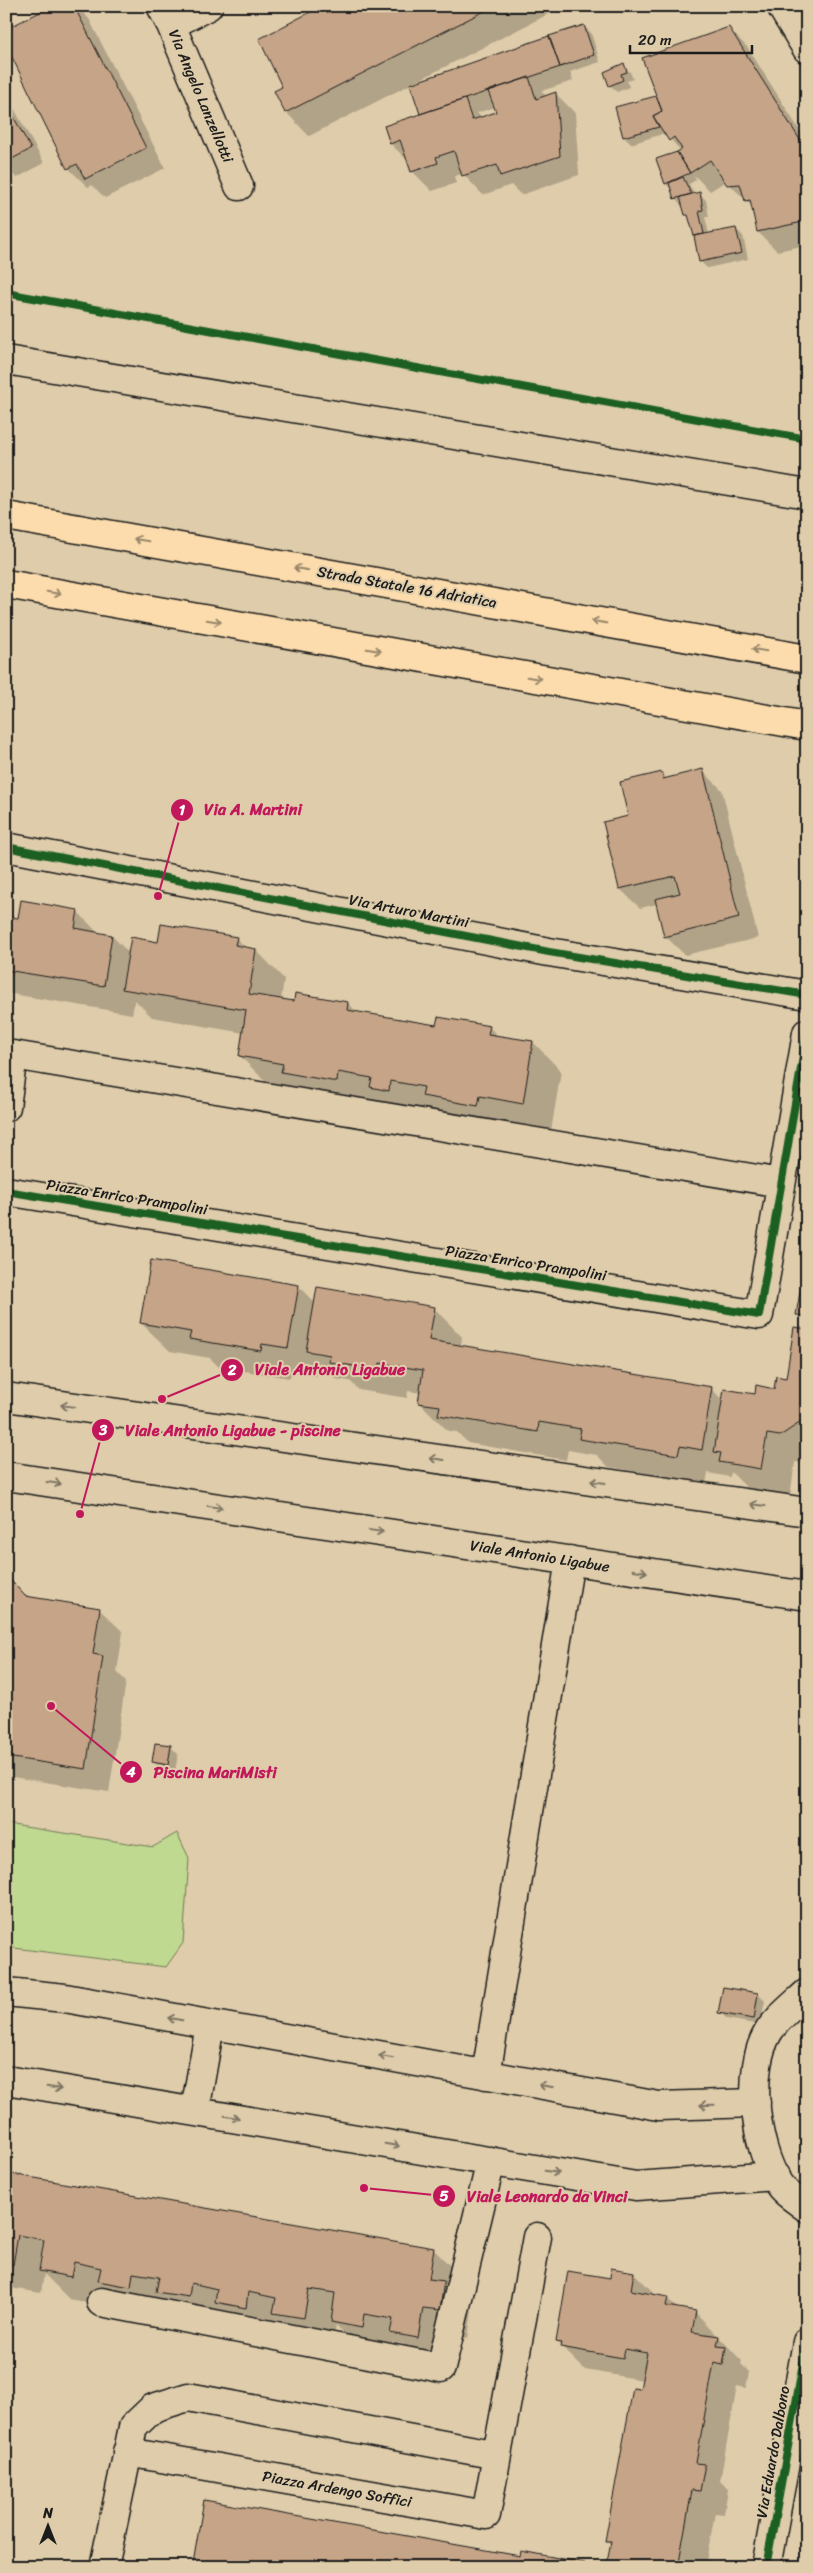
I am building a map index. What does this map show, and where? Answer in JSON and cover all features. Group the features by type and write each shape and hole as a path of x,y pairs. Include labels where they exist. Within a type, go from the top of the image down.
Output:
{"highway":[{"name":"Strada Statale 16 Adriatica","path":"6,516 807,659"},
{"path":"6,584 807,726"}],"street":[{"path":"166,16 208,6"},
{"path":"781,6 807,49"},
{"name":"Via Angelo Lanzellotti","path":"166,16 239,186"},
{"path":"6,360 807,494"},
{"name":"Via Arturo Martini","path":"6,847 549,952 807,995"},
{"name":"Piazza Enrico Prampolini","path":"6,1191 759,1315 807,1033"},
{"path":"6,1107 13,1055 782,1183"},
{"path":"6,1397 807,1512"},
{"name":"Viale Antonio Ligabue","path":"6,1476 807,1596"},
{"path":"486,2075 570,1560"},
{"path":"6,1992 65,1998 660,2106 756,2103"},
{"path":"807,1993 769,2031 758,2057 756,2103 764,2149 778,2184 807,2208"},
{"path":"195,2111 210,2025"},
{"path":"6,2080 636,2186 775,2176"},
{"path":"100,2302 441,2368 491,2161"},
{"name":"Piazza Ardengo Soffici","path":"128,2452 486,2515 537,2237"},
{"name":"Via Eduardo Dalbono","path":"766,2567 807,2342"},
{"path":"104,2567 133,2427 153,2408 188,2397 497,2455"}],"green space":[{"path":"6,1824 153,1847 177,1833 189,1858 183,1943 166,1967 6,1947"}],"building":[{"path":"52,6 74,6 146,148 85,179 77,164 67,169 6,45 6,29"},
{"path":"322,6 494,6 285,113 274,91 282,87 259,39"},
{"path":"584,25 594,55 560,67 549,36"},
{"path":"729,27 807,151 807,221 757,232 750,200 745,201 740,184 727,185 710,160 690,173 677,152 682,149 674,137 669,141 653,116 662,111 642,58"},
{"path":"549,36 560,67 420,114 410,84"},
{"path":"624,63 627,72 621,74 623,80 609,86 604,72"},
{"path":"529,77 536,99 556,92 560,156 500,176 497,165 462,176 454,151 436,157 438,163 411,172 400,140 390,144 384,126 465,99 472,120 496,112 488,91"},
{"path":"656,96 662,111 653,116 659,127 623,137 615,107"},
{"path":"6,103 31,149 6,162"},
{"path":"677,152 690,173 665,184 656,159"},
{"path":"683,177 691,194 674,199 669,183"},
{"path":"700,192 703,210 699,211 704,234 694,236 680,197"},
{"path":"736,228 742,253 699,262 694,236"},
{"path":"703,769 739,918 664,937 655,899 680,893 675,876 619,889 603,822 628,816 620,782 662,772 663,779"},
{"path":"21,900 78,910 75,928 112,935 104,986 6,970 6,916 18,918"},
{"path":"161,924 237,937 235,945 256,949 249,994 294,1001 295,993 348,1002 347,1010 436,1025 438,1017 490,1026 488,1034 533,1041 523,1104 480,1096 478,1106 422,1096 424,1087 390,1081 389,1091 370,1087 372,1078 338,1072 337,1082 281,1072 283,1064 239,1056 246,1010 122,989 131,937 158,942"},
{"path":"807,1253 807,1316 796,1315"},
{"path":"151,1260 299,1285 288,1348 262,1344 261,1351 189,1339 191,1332 140,1323"},
{"path":"317,1287 435,1307 429,1340 712,1387 702,1450 680,1446 678,1455 579,1439 581,1429 539,1422 538,1432 438,1415 440,1406 418,1403 423,1370 380,1363 379,1370 329,1362 330,1355 306,1351"},
{"path":"794,1327 807,1329 807,1418 780,1436 767,1434 761,1469 719,1462 721,1453 714,1452 724,1389 755,1394 756,1385 774,1389 776,1376 786,1378"},
{"path":"6,1575 25,1596 100,1608 93,1654 103,1656 86,1769 6,1757"},
{"path":"155,1743 171,1745 168,1765 152,1762"},
{"path":"723,1987 758,1993 754,2019 718,2013"},
{"path":"6,2173 434,2248 429,2279 444,2281 440,2310 423,2308 418,2338 390,2333 393,2319 364,2314 362,2328 331,2322 335,2293 309,2289 304,2318 273,2313 276,2298 248,2292 246,2308 215,2302 217,2289 191,2283 189,2297 156,2292 159,2277 133,2273 131,2287 98,2281 101,2268 74,2262 71,2277 39,2271 44,2240 18,2235 13,2265 6,2264"},
{"path":"611,2268 634,2272 631,2290 668,2297 666,2306 696,2311 692,2332 719,2336 717,2346 726,2347 723,2365 714,2363 696,2463 705,2464 700,2491 692,2490 678,2567 606,2567 611,2541 605,2541 633,2388 640,2389 647,2353 625,2349 623,2358 560,2347 561,2343 556,2342 568,2271 610,2278"},
{"path":"204,2500 520,2556 521,2551 585,2563 584,2567 214,2567 193,2563"}],"cycle path":[{"path":"6,293 807,439"},
{"path":"6,847 549,952 807,995"},
{"path":"6,1191 759,1315 807,1033"},
{"path":"766,2567 807,2342"}],"place":[{"name":"Via A. Martini","path":"158,896"},
{"name":"Viale Antonio Ligabue","path":"162,1399"},
{"name":"Viale Antonio Ligabue - piscine","path":"80,1514"},
{"name":"Piscina MariMisti","path":"51,1706"},
{"name":"Viale Leonardo da Vinci","path":"364,2188"}]}
